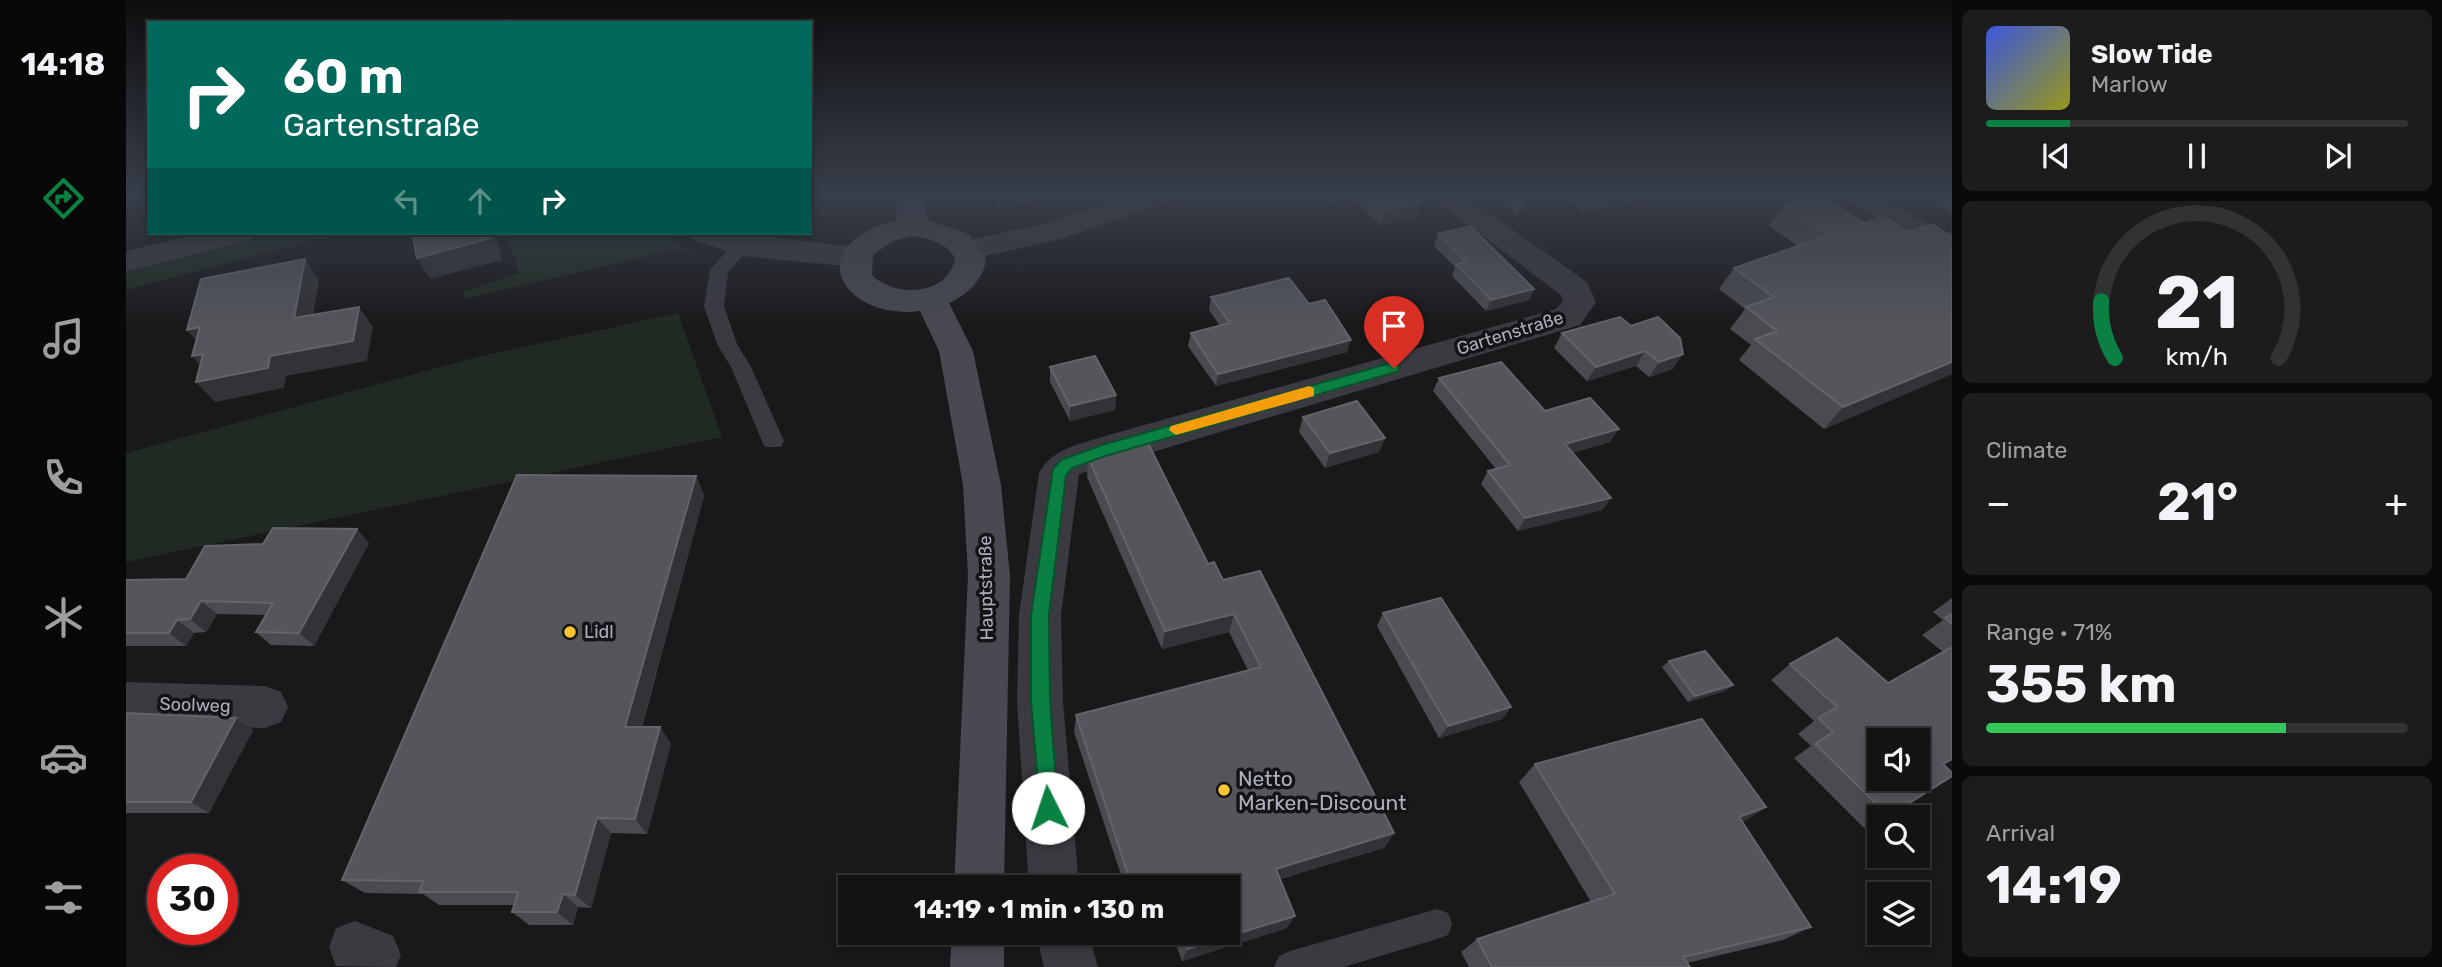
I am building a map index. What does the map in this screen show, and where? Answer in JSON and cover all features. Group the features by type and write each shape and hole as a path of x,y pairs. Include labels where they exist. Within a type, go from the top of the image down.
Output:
{"main road":[{"path":"877,237 856,257 854,269 858,280 867,290 898,300 930,298 961,281 970,261 967,250 951,237"},
{"name":"Hauptstraße","path":"930,298 956,351 982,485 989,576 979,875"},
{"path":"976,967 977,945"}],"street":[{"path":"126,261 223,237"},
{"path":"717,237 742,246 856,257"},
{"path":"967,250 1026,237"},
{"name":"Gartenstraße","path":"1053,875 1040,702 1040,615 1058,473 1066,464 1102,451 1568,317 1580,302 1576,290 1502,237"},
{"path":"1926,237 1952,253"},
{"name":"Soolweg","path":"126,703 265,707"},
{"path":"1065,945 1070,967"}],"lane":[{"path":"742,246 719,270 714,306 727,344 741,367 773,440"},
{"path":"1290,967 1437,924"}],"shaded area":[{"path":"255,237 326,237 126,290 126,267"},
{"path":"508,237 669,237 696,256 678,249 464,299 463,292 519,273"},
{"path":"678,313 722,437 126,562 126,453 477,357"}],"building":[{"path":"413,237 491,237 491,238 417,258"},
{"path":"1441,237 1481,237 1534,289 1491,300 1456,264 1466,262"},
{"path":"1824,237 1952,237 1952,362 1843,407 1755,339 1777,331 1746,307 1774,297 1734,268"},
{"path":"305,259 294,318 359,307 353,341 270,356 268,368 196,382 203,354 192,356 200,327 187,330 201,279"},
{"path":"1289,278 1309,304 1325,300 1351,340 1218,374 1191,333 1230,323 1211,297"},
{"path":"1620,317 1631,326 1658,317 1680,338 1683,354 1659,362 1645,351 1596,367 1562,333"},
{"path":"1095,356 1116,395 1070,406 1050,367"},
{"path":"1501,362 1545,411 1590,398 1619,429 1565,444 1611,498 1525,518 1488,471 1510,465 1439,378"},
{"path":"1357,401 1385,438 1330,453 1303,417"},
{"name":"Netto Marken-Discount","path":"1148,443 1208,564 1214,562 1223,580 1260,571 1394,833 1276,869 1295,916 1240,933 1240,875 1128,875 1076,715 1261,667 1234,614 1165,631 1088,457"},
{"name":"Lidl","path":"517,475 696,476 625,727 660,727 635,819 597,818 575,895 563,894 557,912 512,912 518,892 419,892 423,881 342,880"},
{"path":"273,528 357,529 299,633 256,632 273,603 201,601 190,619 177,620 169,633 126,633 126,580 186,579 205,546 263,544"},
{"path":"1441,598 1511,707 1448,726 1383,613"},
{"path":"1952,614 1952,624 1945,618"},
{"path":"1837,638 1888,683 1952,647 1952,759 1943,764 1952,776 1930,790 1930,728 1867,728 1867,791 1928,791 1906,805 1878,805 1815,744 1833,732 1818,718 1837,707 1790,664"},
{"path":"1705,651 1733,685 1695,696 1669,661"},
{"path":"126,713 236,718 191,802 126,802"},
{"path":"1702,719 1766,807 1739,817 1811,927 1683,957 1690,967 1492,967 1477,939 1615,894 1535,764"}],"slow traffic":[{"path":"1176,430 1309,392"}],"place":[{"name":"Lidl","path":"570,632"},
{"name":"Netto Marken-Discount","path":"1224,790"}],"route":[{"path":"1048,808 1040,702 1040,615 1058,473 1066,464 1102,451 1394,368"}]}
